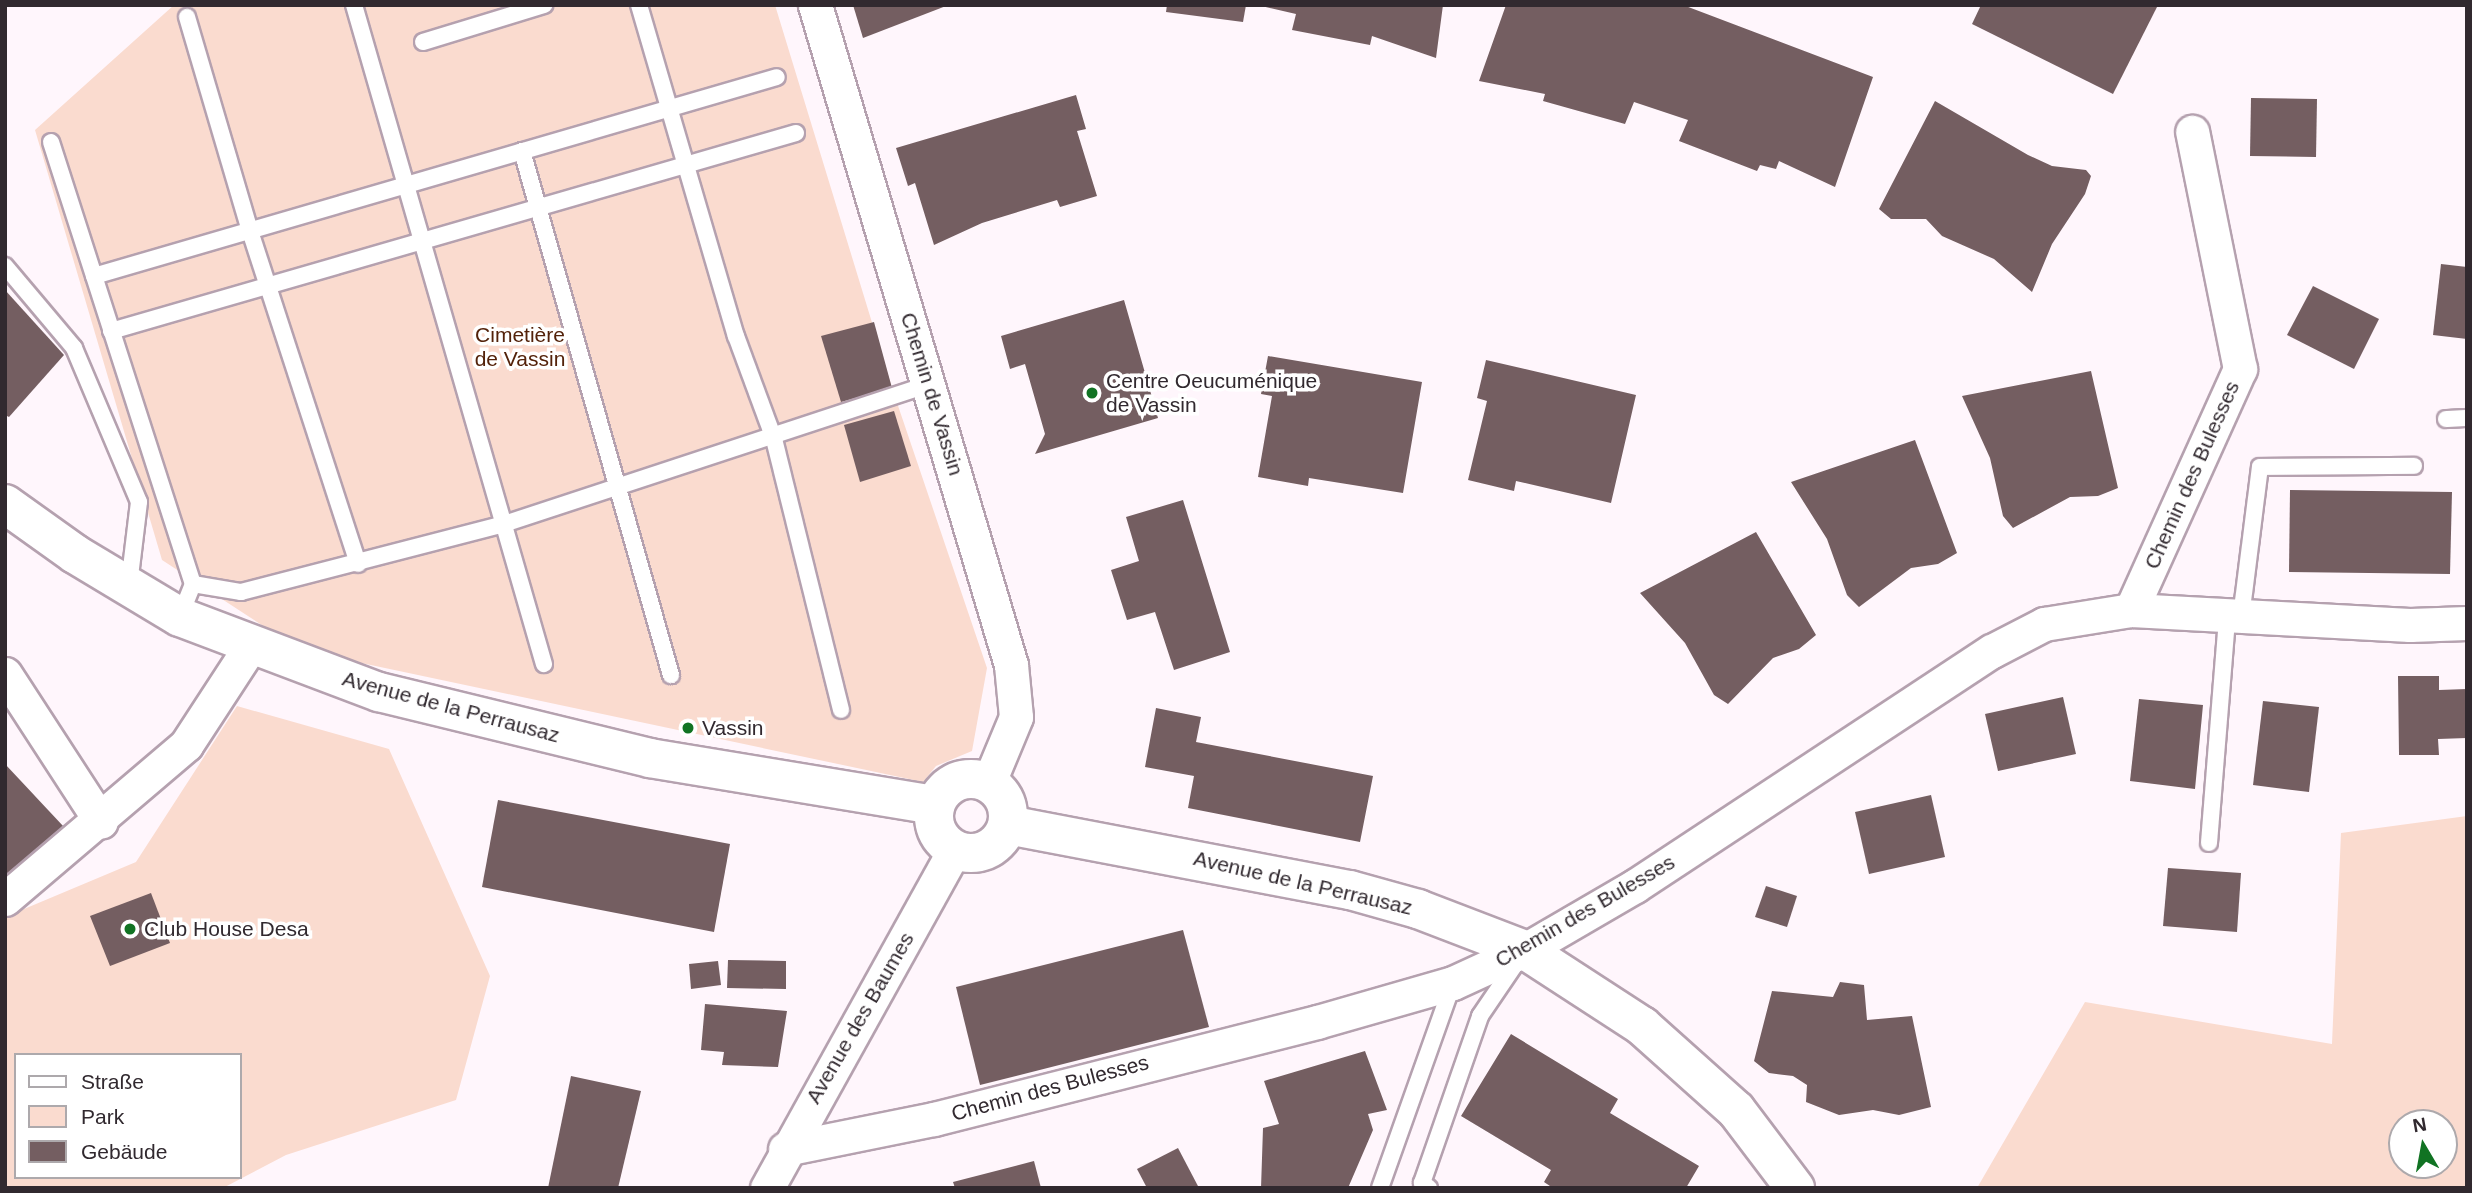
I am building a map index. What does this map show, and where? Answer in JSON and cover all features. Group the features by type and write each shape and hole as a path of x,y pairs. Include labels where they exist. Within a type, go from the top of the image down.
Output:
{"street":[{"name":"Chemin de Vassin","path":"815,5 1011,665 1017,698 1012,736 989,782"},
{"name":"Chemin des Bulesses","path":"2131,610 2240,369 2192,132"},
{"name":"Avenue de la Perrausaz","path":"5,504 129,587 187,601 250,647 379,692 650,758 935,806"},
{"name":"Chemin des Bulesses","path":"785,1149 934,1119 1317,1022 1453,983 1525,950 1636,886 2017,636 2044,624 2131,610 2410,625 2467,623"},
{"path":"5,899 101,822 186,746 250,647"},
{"path":"13,678 101,822"},
{"path":"963,779 989,782 1006,801 1008,825 1002,837 981,852 955,849 937,831 935,806 941,793 963,779"},
{"name":"Avenue de la Perrausaz","path":"1008,825 1350,890 1418,909 1525,950 1642,1026 1735,1110 1795,1188"},
{"name":"Avenue des Baumes","path":"767,1188 785,1149 955,849"}],"lane":[{"path":"354,5 544,664"},
{"path":"423,42 544,5"},
{"path":"639,5 736,336 774,439 841,710"},
{"path":"187,17 250,231 358,564"},
{"path":"94,276 777,77"},
{"path":"111,331 796,133"},
{"path":"51,142 111,331 187,601 241,592 358,564 504,524 774,439 929,384"},
{"path":"522,151 621,488 671,675"},
{"path":"5,265 74,348 139,502 129,587"},
{"path":"2446,419 2467,418"},
{"path":"2209,843 2234,617 2260,467 2414,466"},
{"path":"1429,1188 1422,1183 1480,1016 1525,950"},
{"path":"1380,1188 1453,983"}],"green space":[{"name":"Cimetière de Vassin","path":"174,5 775,5 892,388 987,668 972,751 936,766 923,782 300,650 162,560 35,130"},
{"path":"237,706 389,749 490,976 456,1100 286,1155 242,1178 242,1053 14,1053 14,1179 240,1179 223,1188 5,1188 5,917 136,862"},
{"path":"2467,816 2467,1188 1977,1188 2085,1002 2332,1044 2341,833"}],"building":[{"path":"853,5 946,5 946,6 863,38"},
{"path":"1167,5 1246,5 1243,22 1166,12"},
{"path":"1257,5 1443,5 1436,58 1372,36 1370,45 1292,30 1296,14"},
{"path":"1506,5 1683,5 1873,77 1835,187 1779,161 1776,169 1760,165 1757,171 1679,141 1688,120 1634,102 1625,124 1543,101 1545,94 1479,81"},
{"path":"1981,5 2158,5 2113,94 1972,24"},
{"path":"1076,95 1086,129 1077,131 1097,196 1060,207 1057,200 982,223 934,245 915,183 908,186 896,148"},
{"path":"2251,98 2317,99 2316,157 2250,156"},
{"path":"1935,101 2028,155 2052,166 2086,170 2091,176 2085,194 2052,244 2032,292 1994,259 1942,236 1926,219 1891,219 1879,209"},
{"path":"2441,264 2467,267 2467,339 2433,335"},
{"path":"2313,286 2379,319 2354,369 2287,335"},
{"path":"5,290 64,355 9,417 5,415"},
{"name":"Centre Oeucuménique de Vassin","path":"1124,300 1158,418 1035,454 1045,434 1025,364 1010,369 1001,336"},
{"path":"874,322 892,388 841,402 821,336"},
{"path":"1268,356 1422,382 1403,493 1309,478 1308,486 1258,477 1272,396 1261,394"},
{"path":"1486,360 1636,395 1611,503 1516,481 1514,491 1468,480 1487,401 1477,398"},
{"path":"2091,371 2118,488 2098,496 2070,497 2013,528 2003,516 1990,458 1962,396"},
{"path":"894,411 911,466 860,482 844,425"},
{"path":"1915,440 1957,553 1938,564 1911,568 1859,607 1847,595 1827,539 1791,482"},
{"path":"2290,490 2452,492 2450,574 2289,572"},
{"path":"1183,500 1230,652 1174,670 1155,612 1127,620 1111,570 1139,561 1126,517"},
{"path":"1756,532 1816,635 1799,649 1773,658 1728,704 1714,695 1685,643 1640,593"},
{"path":"2398,676 2439,676 2439,690 2467,689 2467,738 2438,739 2439,755 2399,755"},
{"path":"2063,697 2076,754 1998,771 1985,714"},
{"path":"2139,699 2203,705 2195,789 2130,781"},
{"path":"2263,701 2319,707 2309,792 2253,785"},
{"path":"1156,708 1201,717 1196,742 1373,776 1360,842 1188,808 1194,776 1145,767"},
{"path":"5,764 64,827 5,881"},
{"path":"1931,795 1945,857 1869,874 1855,812"},
{"path":"498,800 730,844 714,932 482,887"},
{"path":"2168,868 2241,873 2237,932 2163,926"},
{"path":"1766,886 1797,896 1787,927 1755,917"},
{"name":"Club House Desa","path":"151,893 170,943 110,966 90,916"},
{"path":"1183,930 1209,1027 980,1085 956,987"},
{"path":"728,960 786,961 786,989 727,988"},
{"path":"718,961 721,985 691,989 689,964"},
{"path":"1840,982 1864,985 1867,1020 1912,1016 1931,1107 1899,1115 1873,1110 1839,1115 1806,1102 1807,1085 1793,1076 1769,1073 1754,1061 1772,991 1833,997"},
{"path":"705,1004 787,1011 778,1067 722,1065 724,1052 701,1050"},
{"path":"1511,1034 1618,1099 1610,1113 1699,1166 1686,1188 1553,1188 1544,1182 1551,1170 1461,1116"},
{"path":"1365,1051 1387,1110 1368,1114 1373,1130 1348,1188 1261,1188 1263,1128 1279,1124 1264,1081"},
{"path":"571,1076 641,1091 618,1188 548,1188"},
{"path":"1178,1148 1199,1188 1147,1188 1137,1169"},
{"path":"1034,1161 1041,1188 955,1188 953,1182"}],"place":[{"name":"Centre Oeucuménique de Vassin","path":"1092,393"},
{"name":"Vassin","path":"688,728"},
{"name":"Club House Desa","path":"130,929"}]}
